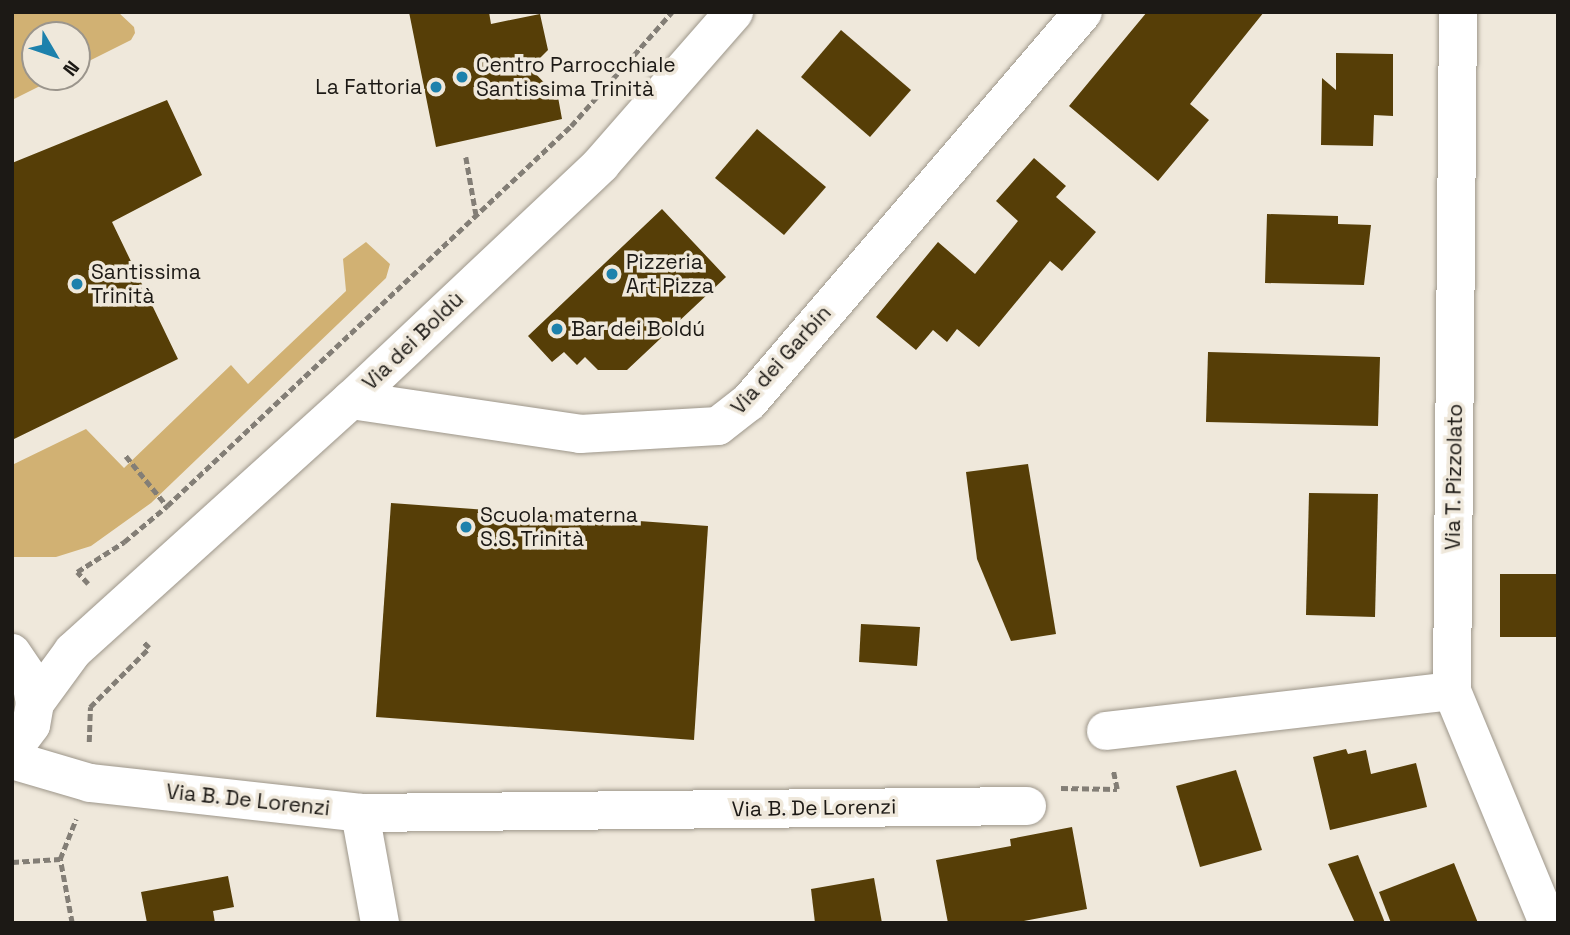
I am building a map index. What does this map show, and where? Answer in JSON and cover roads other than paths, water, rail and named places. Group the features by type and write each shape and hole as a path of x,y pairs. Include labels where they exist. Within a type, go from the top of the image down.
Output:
{"street":[{"name":"Via dei Boldù","path":"26,726 73,651 351,400 601,164 734,12"},
{"name":"Via dei Garbin","path":"351,400 579,434 718,426 749,402 1083,12"},
{"name":"Via T. Pizzolato","path":"1458,12 1451,691 1548,923"},
{"path":"12,652 73,651"},
{"path":"12,652 31,681 26,726 90,783"},
{"path":"1106,731 1451,691"},
{"name":"Via B. De Lorenzi","path":"12,760 90,783 360,813 1027,806"},
{"path":"360,813 380,923"}],"place":[{"name":"Centro Parrocchiale Santissima Trinità","path":"462,77"},
{"name":"La Fattoria","path":"436,87"},
{"name":"Pizzeria Art Pizza","path":"612,274"},
{"name":"Santissima Trinità","path":"77,284"},
{"name":"Bar dei Boldú","path":"557,329"},
{"name":"Scuola materna S.S. Trinità","path":"466,527"}]}
